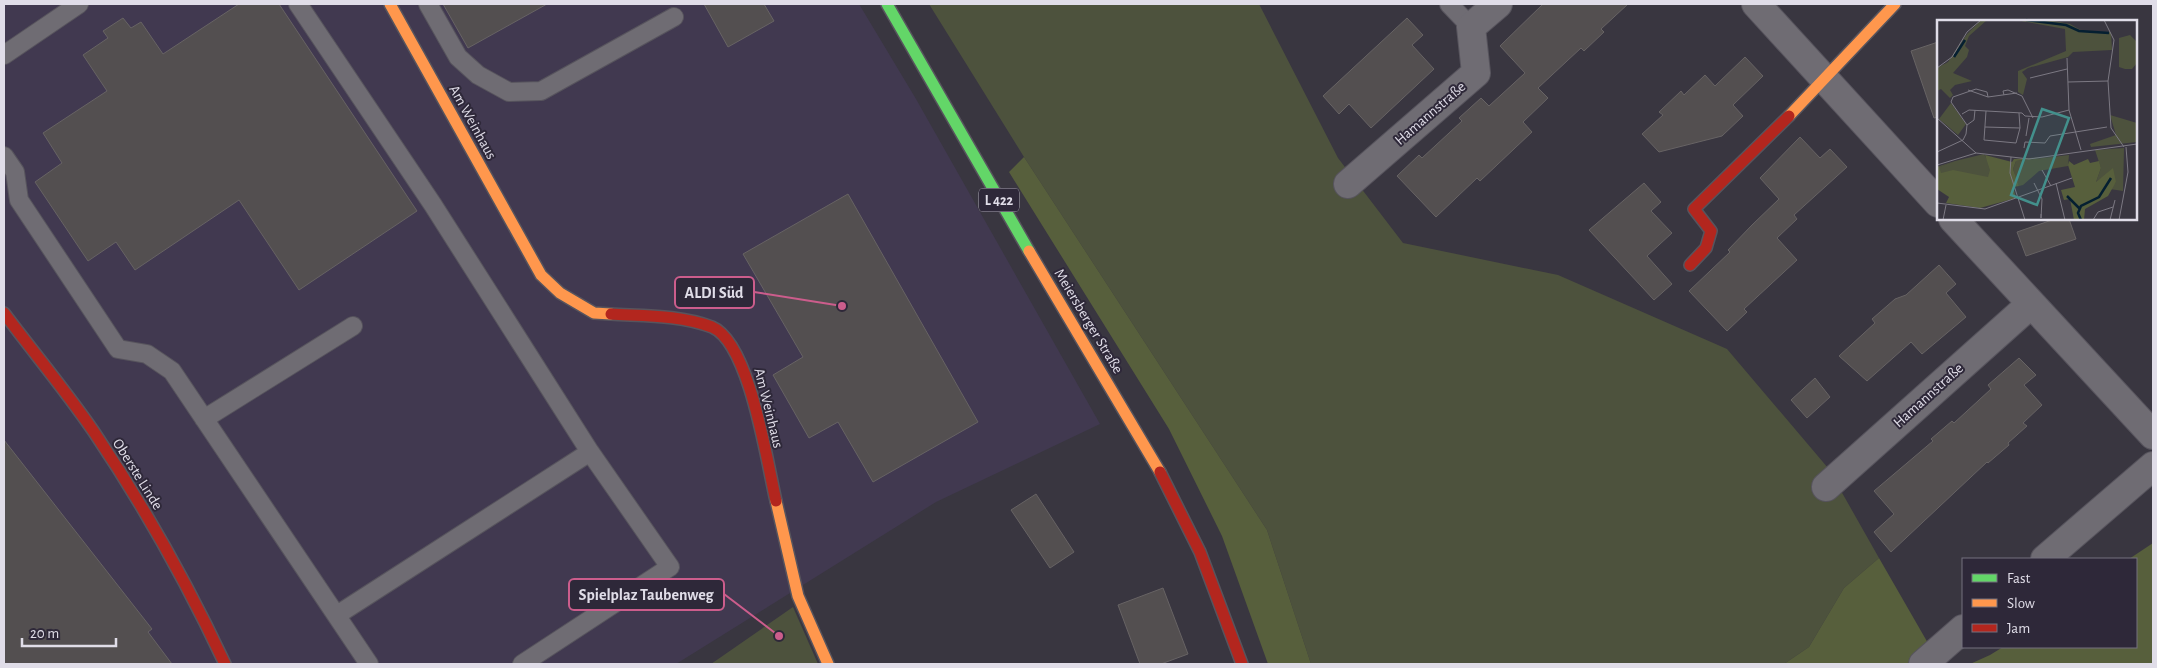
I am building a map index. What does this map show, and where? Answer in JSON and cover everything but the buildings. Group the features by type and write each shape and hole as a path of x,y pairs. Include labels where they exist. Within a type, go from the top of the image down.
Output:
{"street":[{"name":"Am Weinhaus","path":"390,4 541,275 560,293 594,313 679,318 714,328 730,343 744,369 752,395 798,596 828,664"},
{"name":"Meiersberger Straße","path":"887,4 1009,218 1153,458 1200,552 1242,664"},
{"path":"1471,27 1498,4"},
{"path":"1756,4 1937,202"},
{"path":"1690,265 1706,248 1711,231 1694,209 1809,96 1895,4"},
{"name":"Hamannstraße","path":"1348,184 1476,73 1471,27"},
{"path":"1954,220 2153,435"},
{"name":"Hamannstraße","path":"1826,486 2032,304"},
{"name":"Oberste Linde","path":"4,313 93,430 170,552 199,607 224,664"},
{"path":"2046,558 2153,466"},
{"path":"1923,664 1962,631"}],"lane":[{"path":"4,54 80,4"},
{"path":"298,4 433,205 590,452 670,567 522,664"},
{"path":"428,4 458,57 478,76 509,92 541,91 674,17"},
{"path":"1449,4 1471,27"},
{"path":"4,156 15,172 20,200 118,348 147,354 172,371 369,664"},
{"path":"204,419 353,326"},
{"path":"337,615 590,452"}],"shaded area":[{"path":"4,4 859,4 916,99 1100,424 936,502 676,664 4,664"}],"green space":[{"path":"929,4 1259,4 1338,158 1403,243 1558,275 1727,349 1828,468 1879,558 1844,588 1809,647 1784,664 1311,664 1267,530 1024,157"},
{"path":"1024,157 1267,530 1311,664 1268,664 1222,536 1169,429 1009,172"},
{"path":"2153,543 2153,664 1970,664 2001,648 2137,648 2137,558 2130,558"},
{"path":"1879,558 1940,664 1784,664 1809,647 1844,588"},
{"path":"793,607 818,664 711,664"}],"traffic: fast":[{"path":"887,4 1029,251"}],"traffic: slow":[{"path":"390,4 541,275 560,293 594,313 611,314"},
{"path":"1789,116 1895,4"},
{"path":"1029,251 1160,472"},
{"path":"776,501 798,596 828,664"}],"traffic: jam":[{"path":"1690,265 1706,248 1711,231 1694,209 1789,116"},
{"path":"4,313 83,417 130,488 196,604 225,664"},
{"path":"611,314 688,320 712,327 725,338 737,356 747,379 762,433 776,501"},
{"path":"1160,472 1200,552 1242,664"}],"place":[{"name":"ALDI Süd","path":"842,306"},
{"name":"Spielplaz Taubenweg","path":"779,636"}]}
